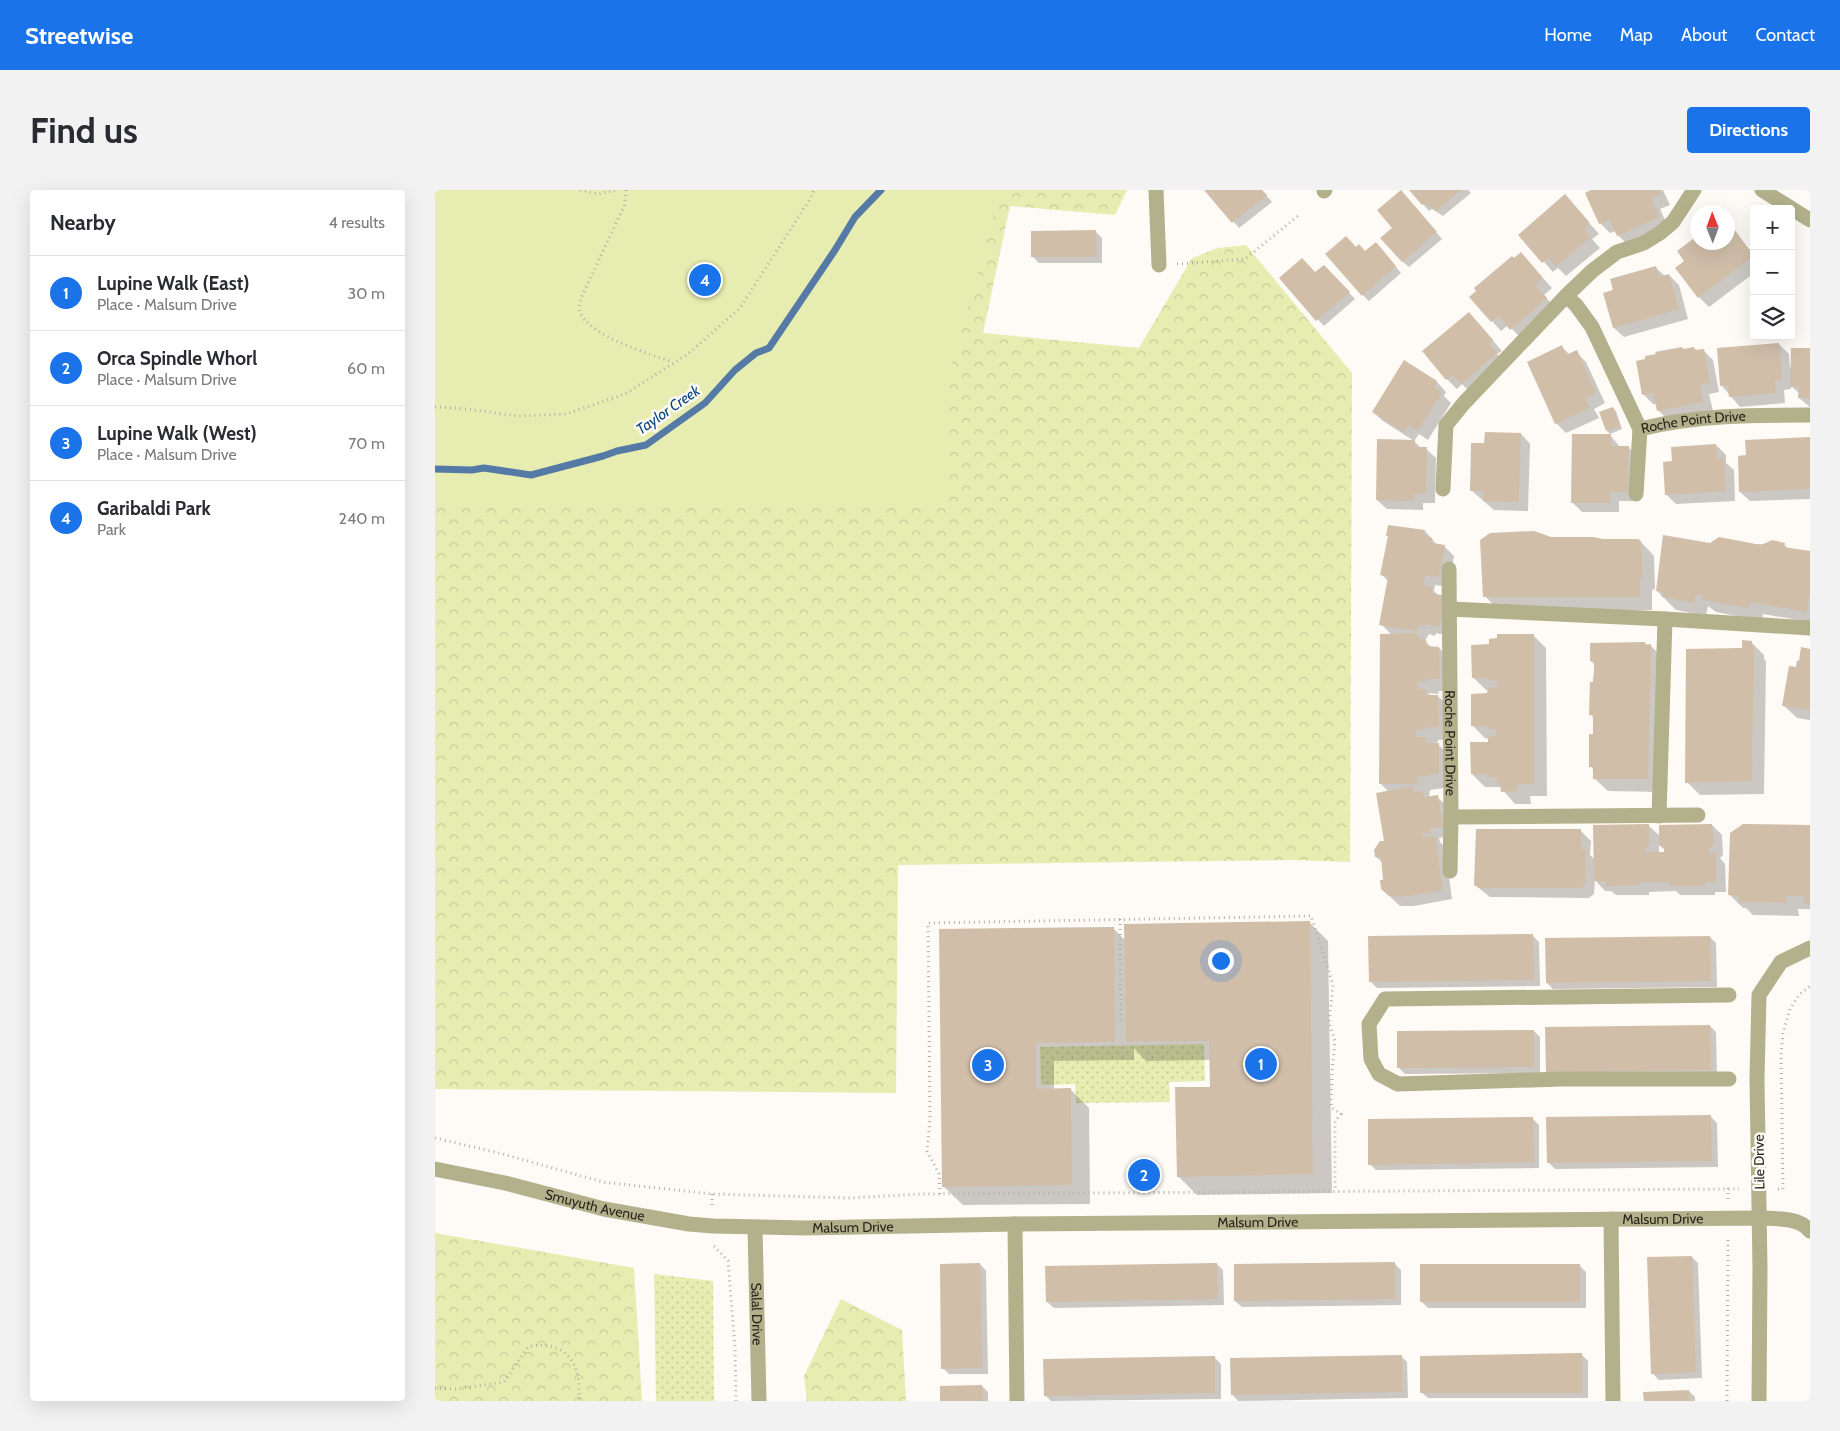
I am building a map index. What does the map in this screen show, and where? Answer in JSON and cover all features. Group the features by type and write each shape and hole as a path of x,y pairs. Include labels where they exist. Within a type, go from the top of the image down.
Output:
{"street":[{"path":"1156,190 1159,265"},
{"path":"1443,489 1446,425 1464,403 1592,271 1617,252 1644,243 1660,233 1673,222 1694,190"},
{"path":"1763,190 1810,220"},
{"name":"Roche Point Drive","path":"1566,296 1592,327 1640,429 1699,419 1749,414 1810,415"},
{"path":"1636,494 1640,429"},
{"name":"Roche Point Drive","path":"1449,569 1450,870"},
{"path":"1450,609 1810,628"},
{"path":"1659,816 1665,619"},
{"path":"1451,817 1698,816"},
{"name":"Lile Drive","path":"1759,1401 1760,1218 1757,1079 1759,995 1781,962 1810,948"},
{"path":"1729,995 1385,999 1369,1024 1371,1059 1379,1074 1398,1084 1562,1079 1729,1080"},
{"name":"Smuyuth Avenue","path":"435,1169 505,1183 604,1209 689,1224 755,1228"},
{"name":"Malsum Drive","path":"755,1228 1760,1218 1794,1221 1806,1226 1810,1231"},
{"path":"1611,1219 1613,1401"},
{"path":"1015,1224 1017,1401"},
{"name":"Salal Drive","path":"755,1228 759,1401"}],"path":[{"path":"580,190 598,194 616,190"},
{"path":"625,190 625,204 581,298 580,313 599,332 637,350 674,362"},
{"path":"435,407 518,416 566,414 625,394 688,354 741,308 810,200 814,190"},
{"path":"1159,265 1245,259 1297,216"},
{"path":"940,1194 939,1174 927,1151 930,1118 928,923 1311,916 1333,984 1329,1023 1335,1041 1331,1107 1341,1114 1335,1121 1335,1191"},
{"path":"1120,920 1121,1024"},
{"path":"435,1138 503,1154 603,1182 711,1194 851,1198 940,1194 1728,1188 1727,1401"},
{"path":"711,1194 712,1245 728,1261 737,1401"},
{"path":"435,1388 456,1389 504,1382 528,1347 541,1344 556,1346 571,1358 579,1378 580,1401"}],"green space":[{"path":"435,190 1001,190 950,371 949,508 435,502"},
{"path":"840,190 1127,190 1115,215 1010,206 983,333 1139,348 1192,258 1218,248 1246,245 1352,373 1350,862 1295,860 898,865 896,1093 435,1089 435,454"},
{"path":"1204,1044 1205,1081 1169,1082 1170,1102 1076,1103 1075,1084 1041,1085 1040,1047"},
{"path":"435,1233 634,1268 642,1401 435,1401"},
{"path":"654,1274 713,1281 714,1401 656,1401"},
{"path":"841,1299 902,1330 906,1401 807,1401 804,1376"}],"building":[{"path":"1204,190 1262,190 1267,195 1232,223"},
{"path":"1401,190 1437,232 1402,262 1380,238 1392,228 1377,210"},
{"path":"1409,190 1461,190 1436,211 1425,203 1422,205"},
{"path":"1591,190 1659,190 1661,195 1651,199 1659,217 1617,236 1610,220 1599,224 1585,193"},
{"path":"1565,194 1590,223 1584,229 1591,237 1556,267 1548,258 1542,263 1518,235"},
{"path":"1096,230 1097,257 1031,257 1031,231"},
{"path":"1735,230 1750,251 1750,259 1698,298 1675,268 1684,261 1677,251 1690,241 1690,250 1735,250"},
{"path":"1346,236 1356,247 1359,244 1365,251 1376,242 1396,266 1362,296 1325,254"},
{"path":"1521,252 1543,278 1535,285 1547,298 1510,330 1499,316 1491,322 1469,297 1476,291 1474,288 1512,256 1514,258"},
{"path":"1302,258 1315,272 1324,265 1350,292 1316,321 1279,278"},
{"path":"1656,266 1659,277 1669,274 1679,309 1613,328 1603,293 1613,290 1610,279"},
{"path":"1469,312 1493,340 1489,344 1497,353 1461,384 1453,375 1446,380 1422,351"},
{"path":"1779,343 1782,380 1775,380 1776,393 1729,397 1728,385 1720,386 1717,348"},
{"path":"1562,345 1566,355 1577,350 1596,393 1585,399 1590,408 1555,424 1527,362"},
{"path":"1682,347 1683,349 1694,347 1695,350 1704,349 1710,382 1700,385 1703,402 1657,411 1653,393 1642,395 1636,361 1645,359 1645,356 1656,354 1655,352"},
{"path":"1791,348 1810,348 1810,398 1798,398 1799,386 1790,387"},
{"path":"1404,360 1437,381 1434,387 1442,393 1418,431 1409,425 1404,432 1372,412"},
{"path":"1613,407 1620,426 1606,431 1599,412"},
{"path":"1485,432 1521,433 1519,502 1483,501 1483,491 1470,491 1471,443 1484,443"},
{"path":"1572,434 1611,434 1611,446 1629,446 1628,492 1610,492 1610,503 1571,503"},
{"path":"1810,437 1810,489 1739,492 1738,456 1746,455 1745,440"},
{"path":"1377,439 1415,440 1415,447 1427,447 1426,494 1414,494 1414,501 1376,500"},
{"path":"1716,444 1717,459 1724,459 1726,491 1665,495 1663,462 1672,461 1671,447"},
{"path":"1388,525 1425,530 1424,534 1432,538 1433,543 1445,545 1439,577 1425,576 1424,585 1432,587 1432,593 1445,596 1440,627 1426,624 1425,626 1419,625 1416,631 1379,625 1388,577 1380,575 1388,536 1386,536"},
{"path":"1534,531 1551,537 1638,539 1641,541 1643,577 1640,577 1640,597 1483,597 1480,540 1490,533"},
{"path":"1663,535 1710,543 1719,537 1761,545 1772,540 1785,543 1784,547 1810,551 1810,591 1807,612 1750,602 1749,608 1702,600 1702,595 1696,594 1694,603 1662,597 1662,592 1656,591"},
{"path":"1417,633 1418,638 1426,640 1427,646 1439,647 1440,679 1426,679 1426,682 1418,681 1417,689 1426,689 1426,695 1438,695 1439,727 1426,727 1426,729 1416,730 1416,737 1426,737 1426,743 1439,743 1439,774 1417,777 1417,784 1379,784 1380,634"},
{"path":"1497,634 1534,634 1534,784 1518,784 1518,791 1501,792 1500,783 1497,783 1497,777 1488,777 1488,774 1471,774 1470,742 1488,742 1488,737 1496,736 1496,729 1488,729 1488,726 1471,726 1471,694 1487,693 1488,688 1497,687 1497,681 1489,680 1488,678 1472,678 1471,645 1489,644 1489,639 1497,638"},
{"path":"1742,640 1752,641 1752,646 1754,647 1752,781 1685,783 1686,649 1742,648"},
{"path":"1645,642 1645,645 1651,644 1648,779 1593,779 1593,767 1589,767 1589,734 1593,734 1593,715 1589,715 1590,682 1593,682 1594,671 1594,662 1590,661 1590,643"},
{"path":"1801,647 1810,649 1810,710 1782,706 1789,666 1796,667"},
{"path":"1413,786 1413,792 1423,791 1424,797 1438,795 1443,827 1430,828 1431,833 1422,833 1423,837 1435,836 1443,890 1403,897 1389,896 1381,889 1380,880 1383,880 1381,857 1375,857 1374,850 1380,841 1384,841 1376,793"},
{"path":"1649,824 1649,845 1644,852 1664,852 1664,849 1659,845 1659,825 1712,824 1714,845 1708,850 1708,853 1716,853 1716,882 1706,882 1705,886 1669,886 1669,882 1640,882 1640,885 1605,886 1605,881 1594,881 1593,825"},
{"path":"1743,824 1810,825 1810,905 1804,904 1805,896 1786,896 1787,903 1739,902 1739,896 1728,895 1730,833"},
{"path":"1476,829 1581,829 1581,849 1586,849 1585,885 1579,888 1479,888 1474,885"},
{"path":"1310,921 1313,1174 1177,1177 1175,1087 1210,1087 1209,1041 1126,1042 1124,924"},
{"path":"1114,927 1115,1042 1036,1043 1036,1089 1071,1088 1072,1185 942,1187 939,929"},
{"path":"1533,934 1534,980 1369,982 1368,936"},
{"path":"1710,936 1711,981 1546,983 1545,938"},
{"path":"1710,1025 1711,1070 1546,1072 1545,1027"},
{"path":"1534,1030 1534,1067 1397,1068 1397,1031"},
{"path":"1711,1115 1712,1161 1547,1163 1546,1117"},
{"path":"1533,1117 1534,1162 1368,1165 1368,1119"},
{"path":"1692,1256 1696,1372 1651,1374 1647,1257"},
{"path":"1395,1262 1395,1299 1234,1301 1234,1264"},
{"path":"980,1263 982,1368 941,1369 940,1264"},
{"path":"1217,1263 1218,1299 1046,1302 1045,1266"},
{"path":"1420,1264 1580,1264 1580,1302 1420,1302"},
{"path":"1582,1353 1582,1393 1420,1393 1420,1356"},
{"path":"1402,1355 1402,1392 1231,1395 1230,1358"},
{"path":"1215,1356 1215,1393 1044,1396 1043,1359"},
{"path":"982,1385 983,1401 940,1401 940,1386"},
{"path":"1689,1390 1689,1401 1644,1401 1643,1392"}],"waterway":[{"name":"Taylor Creek","path":"435,469 472,470 484,468 531,475 617,451 646,445 705,403 735,370 756,353 769,348 855,217 881,190"}],"place":[{"name":"Garibaldi Park","path":"705,280"},
{"name":"Lupine Walk (East)","path":"1261,1064"},
{"name":"Lupine Walk (West)","path":"988,1065"},
{"name":"Orca Spindle Whorl","path":"1144,1175"}]}
